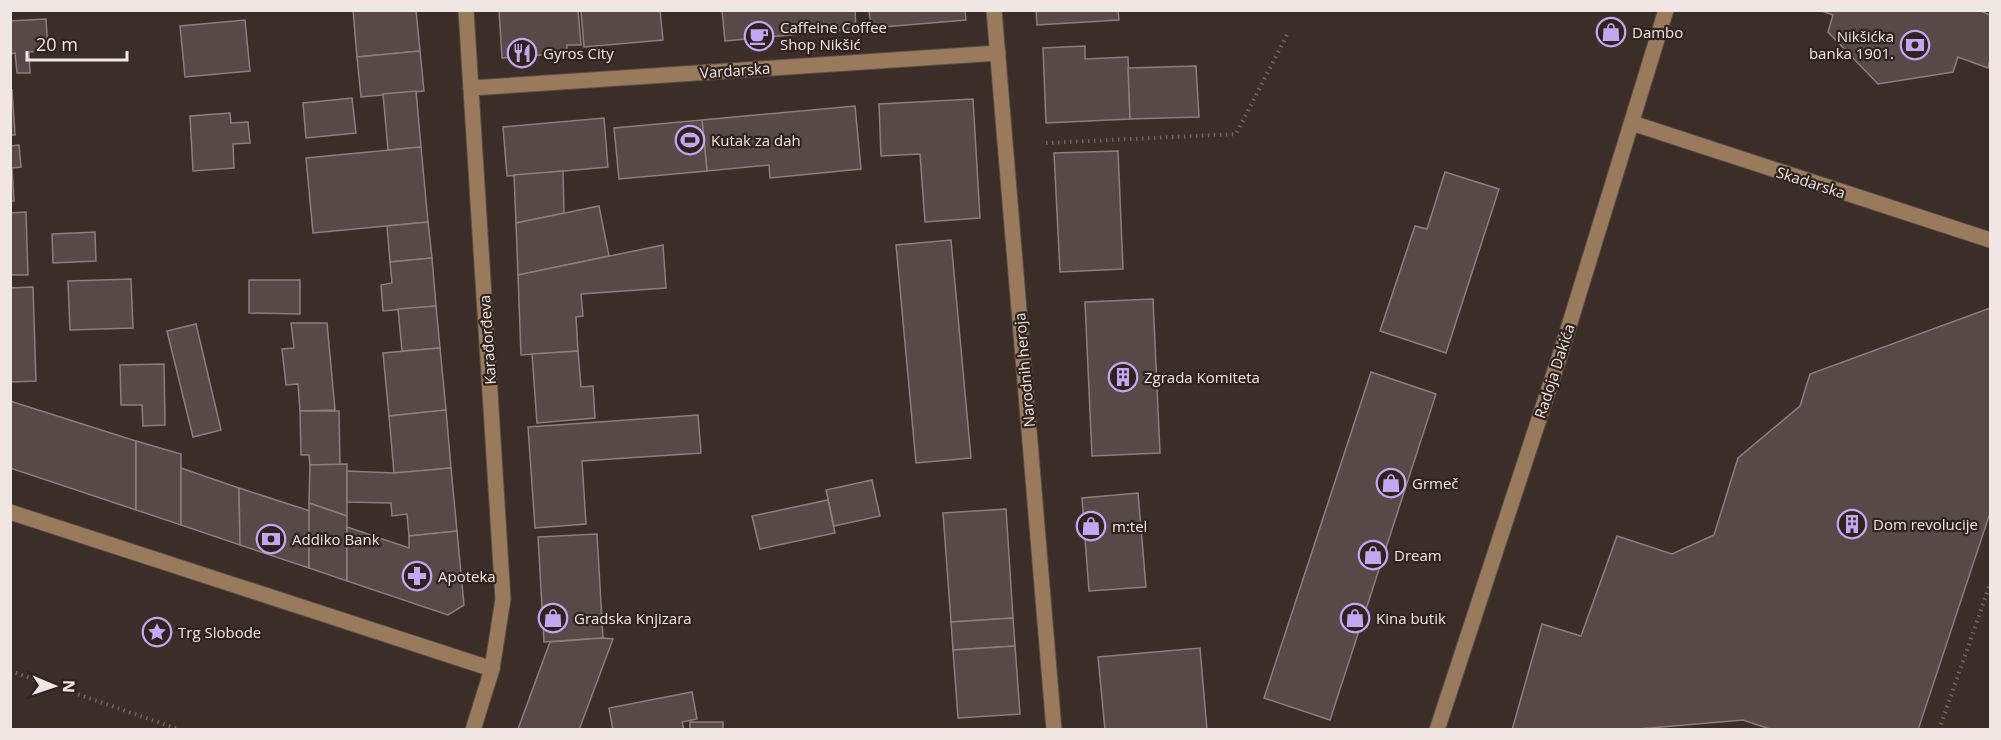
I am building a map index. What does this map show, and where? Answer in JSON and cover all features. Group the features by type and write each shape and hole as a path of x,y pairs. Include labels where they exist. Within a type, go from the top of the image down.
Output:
{"street":[{"name":"Karađorđeva","path":"466,10 503,599 492,669"},
{"name":"Narodnih heroja","path":"994,10 1054,729"},
{"name":"Radoja Dakića","path":"1437,729 1561,352 1666,10"},
{"name":"Vardarska","path":"471,88 998,52"},
{"name":"Skadarska","path":"1632,123 1990,240"},
{"path":"10,512 492,669 473,729"}],"path":[{"path":"1046,143 1236,134 1287,35"},
{"path":"1939,729 1990,584"},
{"path":"10,671 181,729"}],"building":[{"path":"353,10 416,10 420,51 357,57"},
{"path":"499,10 578,10 581,45 567,45 567,53 502,58"},
{"path":"581,10 660,10 663,40 584,47"},
{"path":"722,10 855,10 856,29 725,41"},
{"path":"869,10 965,10 966,20 871,28"},
{"path":"1036,10 1118,10 1119,20 1037,25"},
{"name":"Nikšićka banka 1901.","path":"1819,10 1978,10 1990,15 1988,68 1958,57 1953,72 1878,84 1828,32 1833,15"},
{"path":"46,19 48,51 29,52 30,73 17,73 15,53 10,54 10,21"},
{"path":"245,20 250,71 185,77 180,26"},
{"path":"1085,46 1085,59 1128,57 1130,119 1046,123 1043,48"},
{"path":"420,51 424,91 361,97 357,57"},
{"path":"1196,66 1199,117 1130,119 1128,68"},
{"path":"12,90 15,135 10,135 10,91"},
{"path":"416,91 421,147 388,150 383,94"},
{"path":"352,98 356,133 306,138 303,103"},
{"path":"973,99 980,218 925,222 920,154 881,156 879,104"},
{"path":"855,106 861,169 770,178 769,165 707,171 702,120"},
{"path":"230,113 231,123 248,122 250,143 233,144 234,168 193,171 190,116"},
{"path":"604,118 608,167 507,176 503,127"},
{"path":"702,120 707,171 619,179 614,128"},
{"path":"19,145 21,167 12,168 14,201 10,201 10,146"},
{"path":"421,147 428,222 313,233 306,158"},
{"path":"1118,151 1123,269 1060,272 1054,153"},
{"path":"563,171 564,213 516,223 514,175"},
{"path":"1445,172 1499,189 1446,353 1380,331 1415,226 1427,229"},
{"path":"599,206 609,256 518,275 516,223"},
{"path":"26,212 28,275 10,275 10,213"},
{"path":"428,222 432,258 390,262 387,226"},
{"path":"95,232 96,261 53,263 52,234"},
{"path":"951,240 971,458 916,463 896,245"},
{"path":"663,245 666,288 581,294 583,316 576,317 578,351 521,355 518,275"},
{"path":"432,258 436,306 383,311 381,285 392,283 390,262"},
{"path":"131,279 133,328 70,330 68,281"},
{"path":"249,280 300,280 300,314 249,313"},
{"path":"33,287 36,381 10,382 10,288"},
{"name":"Zgrada Komiteta","path":"1153,299 1160,453 1092,456 1085,302"},
{"path":"436,306 440,348 402,351 398,309"},
{"name":"Dom revolucije","path":"1990,308 1990,513 1918,730 1773,730 1743,720 1627,730 1512,730 1542,624 1581,636 1617,536 1672,554 1714,535 1738,458 1800,406 1810,374"},
{"path":"291,323 327,323 335,410 300,411 298,384 286,385 282,349 294,348"},
{"path":"196,324 221,430 193,437 167,331"},
{"path":"440,348 446,410 389,416 383,353"},
{"path":"578,351 581,387 593,386 595,418 537,423 532,354"},
{"path":"164,364 165,425 143,426 142,405 121,405 120,365"},
{"path":"1371,372 1436,394 1330,720 1264,698"},
{"path":"10,401 136,441 136,510 10,468"},
{"path":"446,410 451,468 394,473 389,416"},
{"path":"300,411 339,411 340,465 310,465 309,455 301,455"},
{"path":"698,415 701,453 582,461 586,524 535,528 528,427"},
{"path":"136,441 181,454 181,525 136,510"},
{"path":"347,464 347,516 309,503 310,465"},
{"path":"181,468 239,488 240,545 181,525"},
{"path":"451,468 457,531 409,536 407,514 392,516 391,503 347,502 347,471 394,473"},
{"path":"872,480 880,516 834,526 826,490"},
{"path":"239,488 310,511 309,568 240,545"},
{"path":"1138,493 1146,587 1089,591 1082,498"},
{"path":"828,500 835,533 760,549 752,516"},
{"path":"309,503 347,516 347,581 309,568"},
{"path":"1006,509 1013,618 951,622 943,513"},
{"path":"347,527 409,548 409,536 457,531 464,605 448,615 347,581"},
{"path":"597,534 603,638 544,642 538,537"},
{"path":"1013,618 1015,646 953,650 951,622"},
{"path":"613,639 579,730 518,729 550,642"},
{"path":"1015,646 1020,714 958,718 953,650"},
{"path":"1200,648 1207,730 1105,730 1098,657"},
{"path":"692,692 697,719 682,722 684,730 613,730 609,708"},
{"path":"690,722 723,722 723,730 690,730"}],"place":[{"name":"Dambo","path":"1611,32"},
{"name":"Caffeine Coffee Shop Nikšić","path":"759,36"},
{"name":"Nikšićka banka 1901.","path":"1915,45"},
{"name":"Gyros City","path":"522,53"},
{"name":"Kutak za dah","path":"690,140"},
{"name":"Zgrada Komiteta","path":"1123,377"},
{"name":"Grmeč","path":"1391,483"},
{"name":"Dom revolucije","path":"1852,524"},
{"name":"m:tel","path":"1091,526"},
{"name":"Addiko Bank","path":"271,539"},
{"name":"Dream","path":"1373,555"},
{"name":"Apoteka","path":"417,576"},
{"name":"Gradska Knjizara","path":"553,618"},
{"name":"Kina butik","path":"1355,618"},
{"name":"Trg Slobode","path":"157,632"}]}
